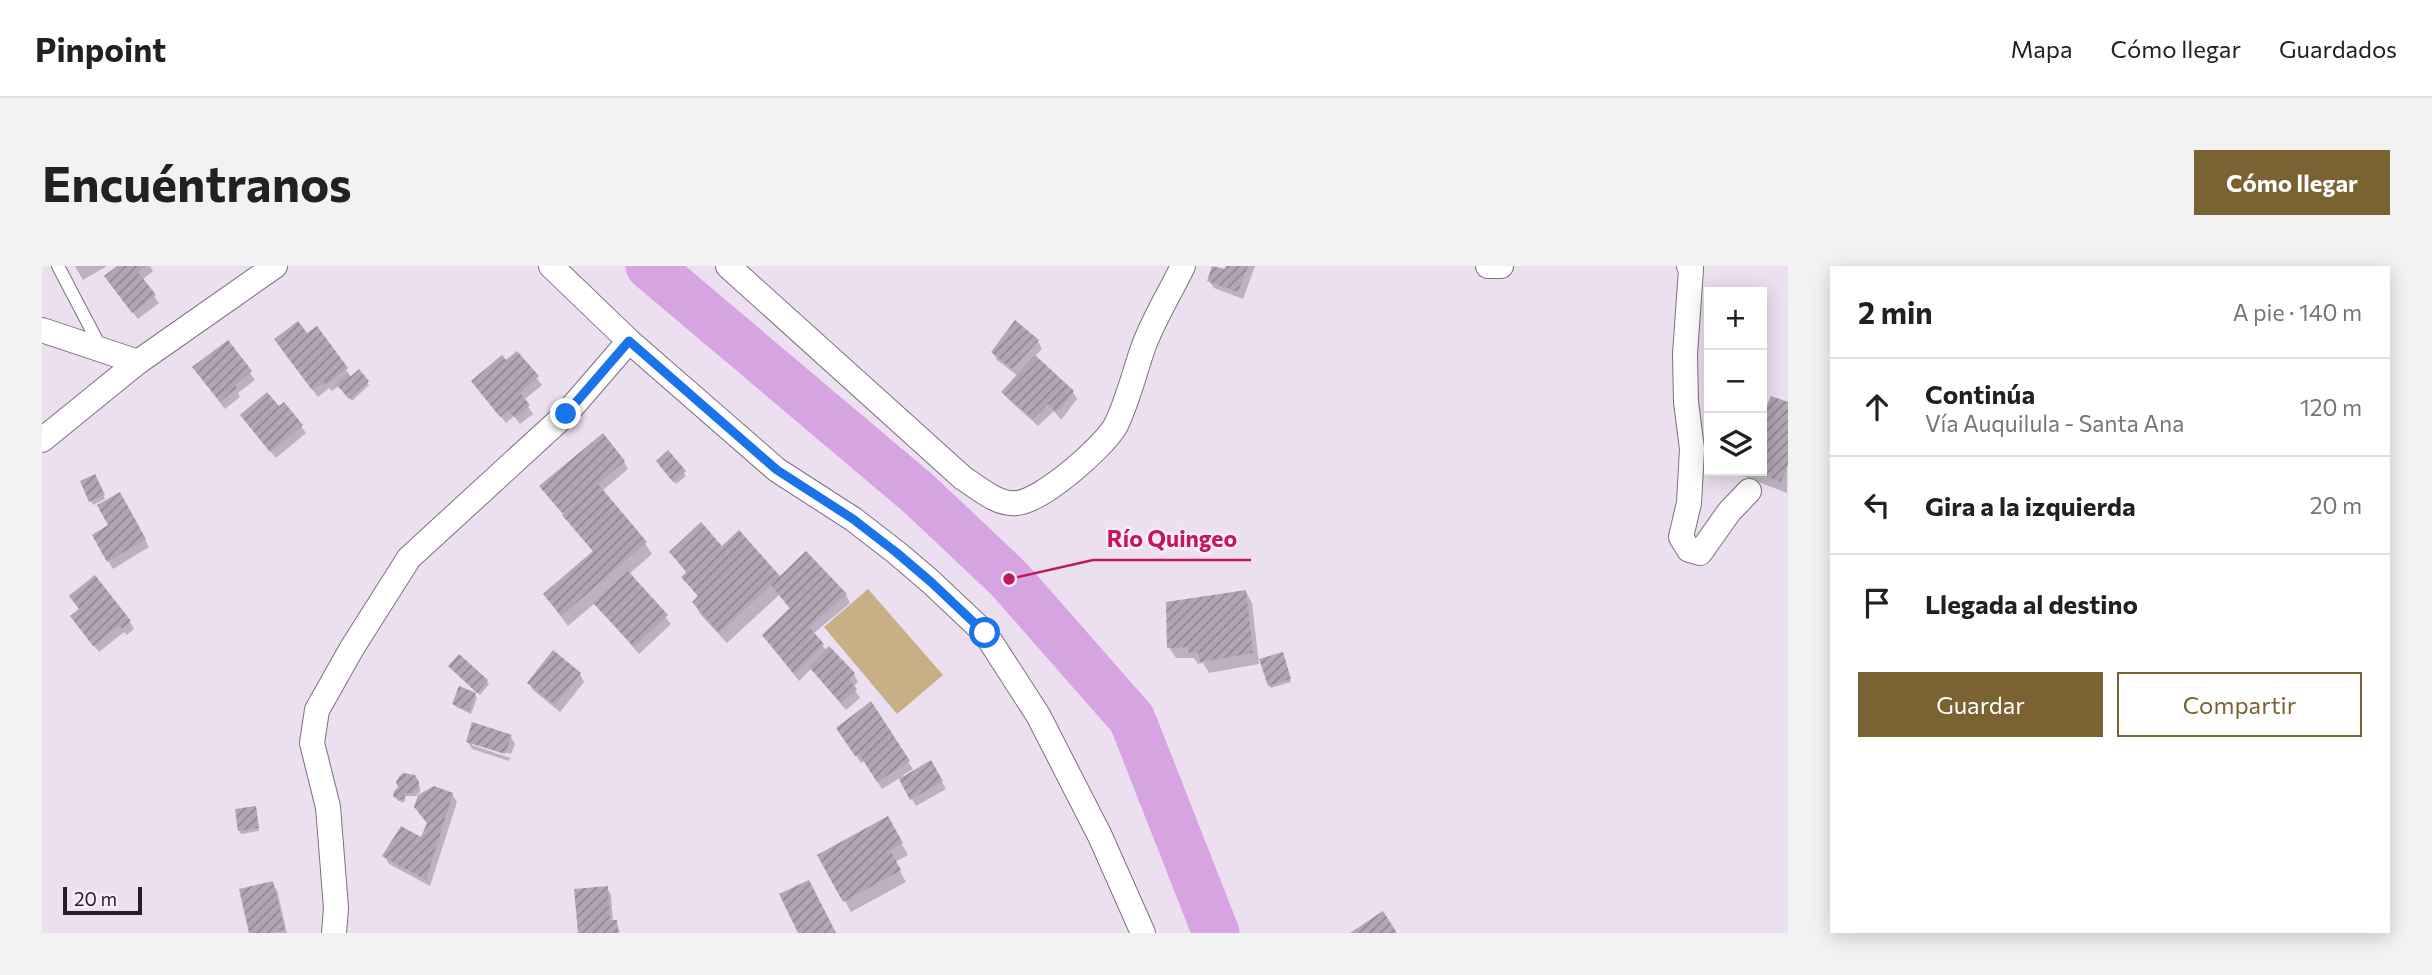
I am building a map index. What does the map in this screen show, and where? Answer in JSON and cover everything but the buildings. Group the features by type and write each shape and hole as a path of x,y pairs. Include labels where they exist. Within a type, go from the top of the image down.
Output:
{"street":[{"path":"42,440 138,362 275,266"},
{"path":"551,266 629,341 777,470 853,519 897,553 985,633 1038,715 1100,836 1143,933"},
{"path":"728,266 963,478 997,500 1015,504 1037,498 1062,479 1090,455 1115,427 1143,346 1183,266"},
{"path":"1488,266 1501,266"},
{"path":"1689,266 1691,269 1685,354 1686,402 1692,449 1689,503 1681,537 1689,550 1700,553 1729,512 1749,491"},
{"path":"42,330 138,362"},
{"path":"334,933 336,908 328,807 312,743 317,710 352,648 409,558 566,414 629,341"}],"lane":[{"path":"58,266 103,350"}],"shaded area":[{"path":"868,589 943,675 897,714 824,627"}],"waterway":[{"path":"649,266 919,494 1009,579 1132,719 1216,933"}],"place":[{"name":"Río Quingeo","path":"1009,579"}],"route":[{"path":"566,414 629,341 777,470 853,519 897,553 985,633"}]}
